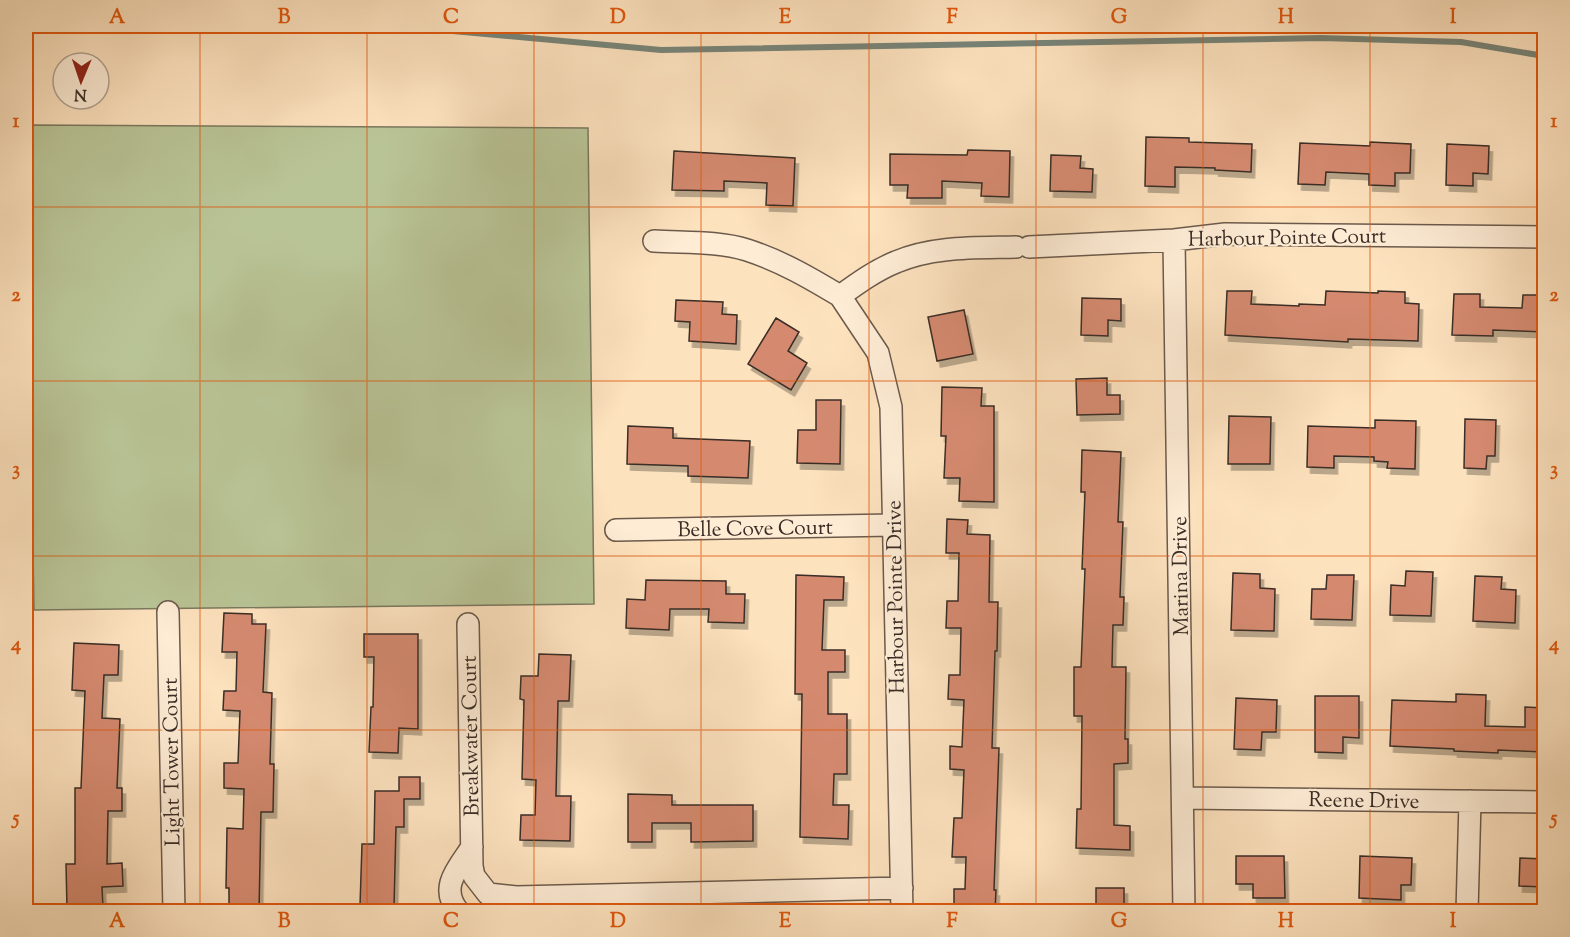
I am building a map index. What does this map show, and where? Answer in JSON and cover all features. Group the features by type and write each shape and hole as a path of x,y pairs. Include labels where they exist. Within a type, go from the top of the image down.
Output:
{"street":[{"name":"Harbour Pointe Court","path":"840,296 864,279 897,261 958,248 1174,240 1225,234 1545,237"},
{"name":"Marina Drive","path":"1174,240 1184,912"},
{"path":"654,241 709,244 746,250 792,268 840,296"},
{"name":"Harbour Pointe Drive","path":"840,296 878,353 892,418 902,912"},
{"name":"Belle Cove Court","path":"616,530 893,525"},
{"name":"Light Tower Court","path":"168,612 174,912"},
{"name":"Breakwater Court","path":"468,624 474,876 488,894 516,897 902,888"},
{"name":"Reene Drive","path":"1183,798 1545,802"},
{"path":"1467,912 1470,801"},
{"name":"Breakwater Court","path":"459,912 450,894 451,879 472,847"},
{"path":"495,912 516,897"}],"green space":[{"path":"26,125 588,128 594,604 34,610"}],"building":[{"path":"1146,137 1189,138 1189,142 1252,144 1251,172 1175,167 1175,187 1145,186"},
{"path":"1370,142 1411,144 1410,173 1395,173 1395,186 1369,185 1369,174 1326,172 1325,185 1298,184 1300,143 1370,146"},
{"path":"1447,144 1489,146 1488,174 1473,173 1473,186 1446,185"},
{"path":"968,150 1010,151 1009,197 981,196 982,183 942,181 942,198 907,198 908,185 890,185 890,154 967,155"},
{"path":"674,151 795,158 793,206 766,205 767,183 724,181 724,191 672,190"},
{"path":"1051,155 1081,156 1080,168 1093,169 1092,192 1050,191"},
{"path":"1227,291 1252,291 1251,304 1299,306 1299,304 1325,305 1326,291 1405,292 1405,303 1419,304 1418,341 1348,339 1348,342 1225,335"},
{"path":"1454,294 1480,294 1480,307 1522,308 1523,295 1545,295 1545,332 1493,330 1493,336 1452,335"},
{"path":"1082,298 1121,299 1121,321 1108,320 1108,336 1081,335"},
{"path":"676,300 723,302 722,314 737,315 736,344 689,341 690,322 675,321"},
{"path":"964,310 973,354 937,361 928,317"},
{"path":"776,318 799,332 788,351 807,363 791,390 748,364"},
{"path":"1107,378 1107,395 1120,395 1120,414 1077,415 1076,379"},
{"path":"942,387 982,388 981,406 994,406 994,502 959,501 960,478 944,478 946,436 941,436"},
{"path":"816,400 841,400 840,464 797,463 798,430 816,430"},
{"path":"1229,416 1271,417 1270,464 1228,464"},
{"path":"1465,419 1496,420 1495,456 1487,456 1486,469 1464,468"},
{"path":"1375,420 1416,421 1415,469 1387,468 1388,462 1374,461 1374,457 1334,456 1334,468 1307,467 1308,426 1375,428"},
{"path":"628,426 673,428 673,438 750,441 748,478 688,476 688,466 627,464"},
{"path":"1082,450 1121,452 1118,522 1123,522 1120,597 1124,597 1123,625 1113,625 1112,667 1126,667 1125,739 1128,739 1128,763 1114,764 1114,825 1130,826 1130,850 1076,848 1077,809 1081,809 1082,716 1074,716 1074,667 1081,667 1085,569 1082,569 1085,492 1081,492"},
{"path":"947,519 968,520 967,534 990,535 989,602 998,602 992,748 999,748 995,912 954,912 954,889 965,889 966,857 952,857 954,818 962,818 964,770 950,769 950,746 962,747 964,700 948,699 949,675 960,675 961,628 946,628 947,601 958,601 959,553 946,553"},
{"path":"1406,571 1433,572 1431,616 1390,615 1391,585 1405,586"},
{"path":"1233,573 1260,574 1260,588 1275,589 1274,631 1231,630"},
{"path":"796,575 844,577 843,600 824,600 822,650 845,650 845,672 828,672 828,714 847,714 847,774 834,774 833,805 849,805 848,839 800,837 802,694 795,694"},
{"path":"1327,575 1354,575 1352,620 1311,619 1312,589 1326,589"},
{"path":"1475,576 1502,577 1501,589 1516,590 1515,623 1473,621"},
{"path":"646,580 726,581 726,594 745,594 744,623 708,622 709,609 670,609 669,630 626,628 627,599 645,600"},
{"path":"224,613 252,614 252,624 266,624 263,692 272,693 270,764 274,764 273,812 261,812 259,912 229,912 229,888 226,888 227,828 243,829 244,789 224,788 224,763 238,763 240,711 223,710 224,691 236,691 237,652 222,652"},
{"path":"364,634 418,634 418,729 399,728 398,753 369,752 374,657 364,657"},
{"path":"74,643 119,645 118,675 104,675 102,718 120,719 117,788 122,788 122,811 108,811 107,864 122,863 123,886 102,887 103,908 67,909 66,864 75,864 75,788 81,788 85,691 72,690"},
{"path":"539,654 571,655 569,701 558,701 556,796 571,796 570,841 520,840 521,815 535,815 536,780 522,779 524,700 520,699 521,676 538,676"},
{"path":"1456,694 1486,695 1485,726 1525,727 1525,707 1545,708 1545,752 1498,750 1498,753 1390,746 1392,700 1456,702"},
{"path":"1315,696 1359,696 1359,738 1343,737 1343,753 1315,752"},
{"path":"1236,698 1277,700 1276,732 1262,732 1261,750 1234,749"},
{"path":"399,777 420,777 420,799 404,799 404,827 396,827 394,907 360,906 362,844 374,844 375,791 399,791"},
{"path":"628,794 672,795 672,805 753,805 753,841 691,842 691,823 652,823 652,842 628,842"},
{"path":"1236,856 1284,856 1285,898 1253,898 1253,884 1236,884"},
{"path":"1360,856 1412,858 1411,885 1401,885 1401,900 1359,898"},
{"path":"1520,858 1545,859 1545,887 1519,886"},
{"path":"1096,888 1124,888 1124,912 1096,912"}],"waterway":[{"path":"398,26 661,50 1321,38 1461,42 1544,56"}]}
